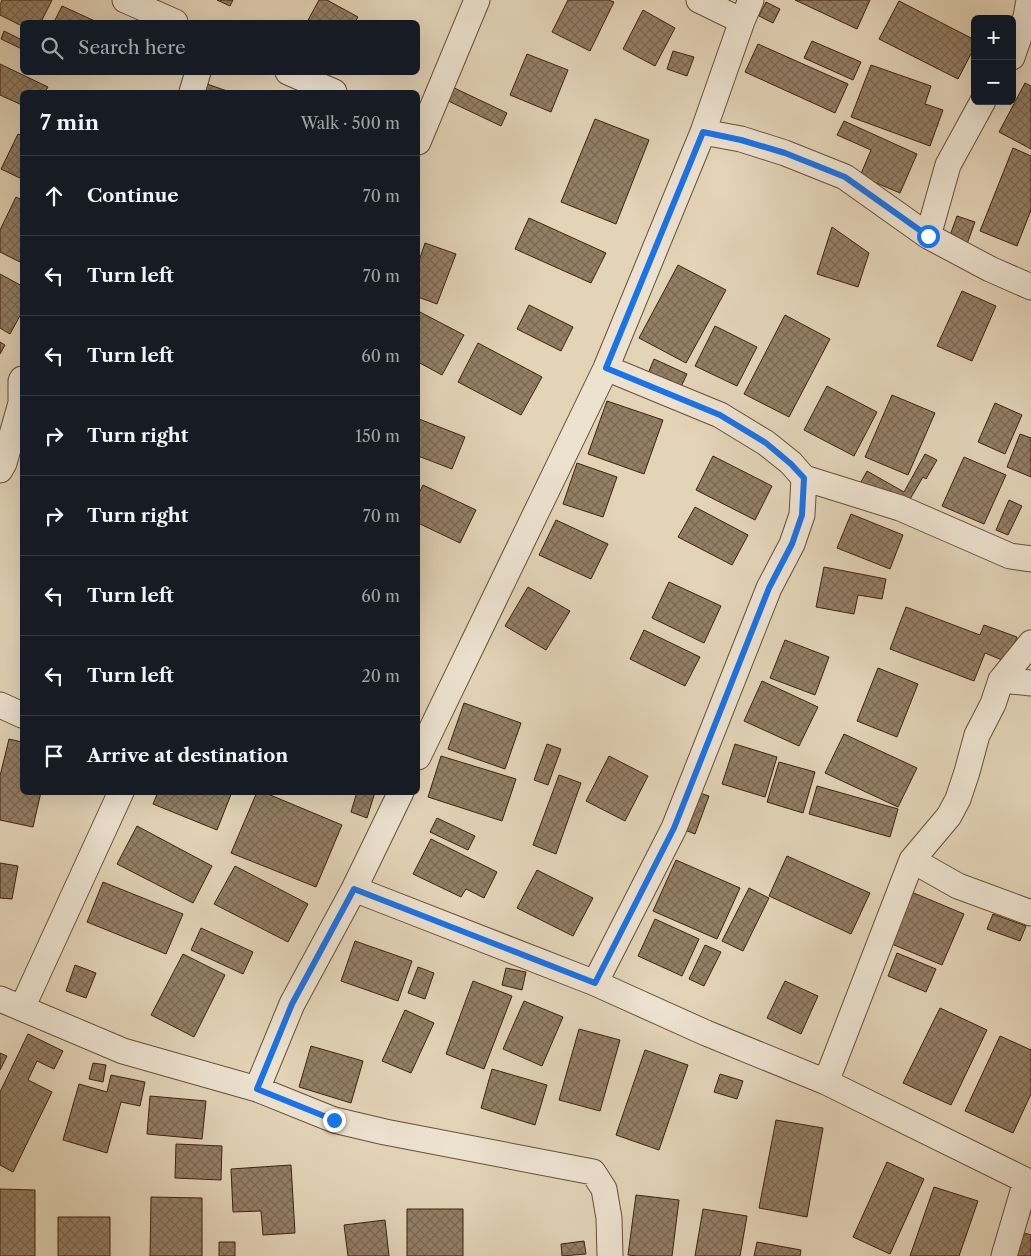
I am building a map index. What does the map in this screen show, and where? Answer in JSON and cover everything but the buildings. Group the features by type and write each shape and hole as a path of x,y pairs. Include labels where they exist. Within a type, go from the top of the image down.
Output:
{"street":[{"path":"125,0 170,20"},
{"path":"420,132 477,0"},
{"path":"420,753 606,368 703,132 747,10 699,0"},
{"path":"1016,46 1026,17 1029,0"},
{"path":"193,90 197,75"},
{"path":"295,75 329,90"},
{"path":"928,236 948,166 981,105"},
{"path":"703,132 741,140 785,153 845,177 928,236 990,269 1031,287"},
{"path":"606,368 720,415 766,443 804,478 900,508 1010,556 1031,559"},
{"path":"0,470 4,464 20,407"},
{"path":"595,983 674,828 769,588 792,544 802,515 804,478"},
{"path":"826,1082 912,860 949,816 958,799 976,735 993,704 1001,680 1031,643"},
{"path":"1001,680 1031,684"},
{"path":"0,705 20,714"},
{"path":"119,795 11,1004 122,1051 257,1089 334,1120 385,1132 593,1172 604,1189 609,1218 610,1256"},
{"path":"257,1089 292,1004 354,889 399,795"},
{"path":"912,860 958,886 1031,913"},
{"path":"354,889 595,983 706,1033 826,1082 1028,1182 1004,1256"}],"route":[{"path":"334,1120 257,1089 292,1004 354,889 595,983 674,828 769,588 792,544 802,515 804,478 791,464 766,443 720,415 606,368 703,132 741,140 785,153 845,177 928,236"}]}
